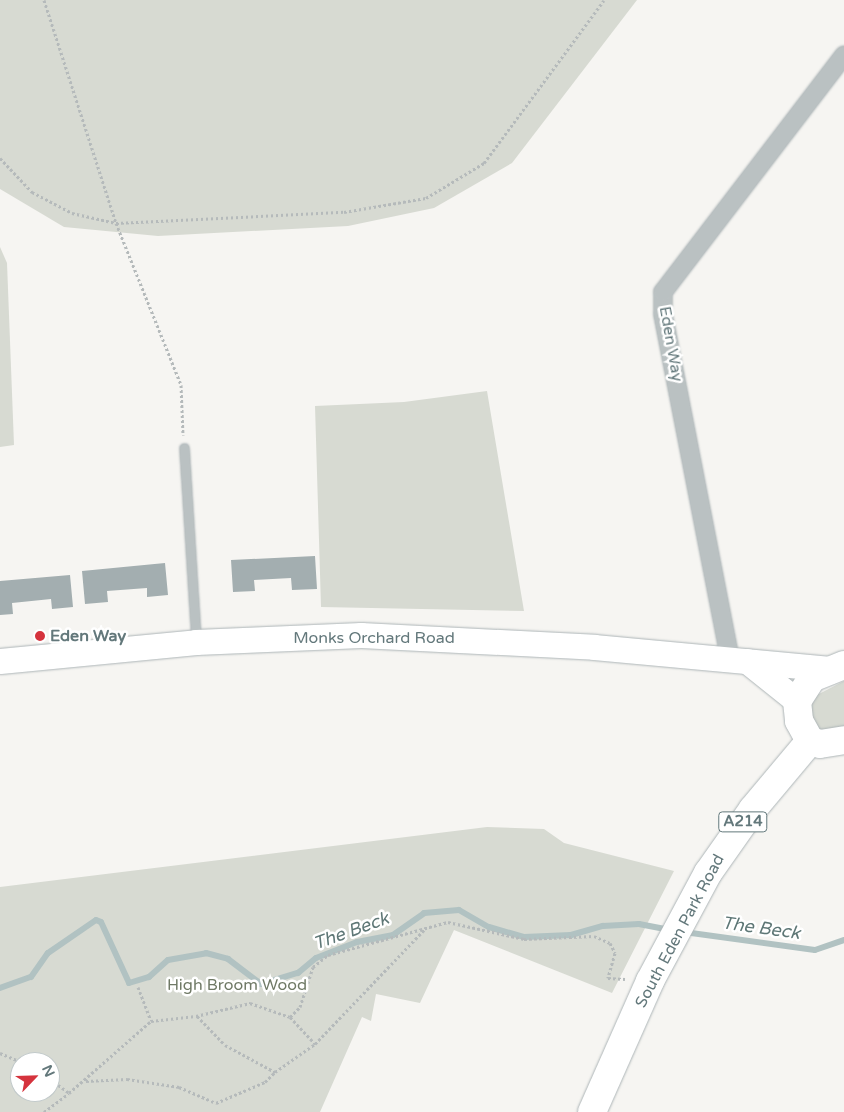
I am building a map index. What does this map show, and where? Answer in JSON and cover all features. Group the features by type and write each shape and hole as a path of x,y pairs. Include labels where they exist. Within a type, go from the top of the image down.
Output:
{"main road":[{"path":"837,667 812,678 797,701 799,721 810,741 820,744 844,740"},
{"name":"South Eden Park Road","path":"592,1112 650,981 687,910 731,838 810,741"}],"street":[{"name":"Eden Way","path":"739,660 663,313 663,292 844,55"},
{"name":"Monks Orchard Road","path":"0,661 196,642 380,635 837,667"},
{"path":"739,660 797,701"}],"lane":[{"path":"184,448 196,642"}],"path":[{"path":"44,0 116,223 181,385 184,448"},
{"path":"0,158 32,192 72,212 116,223 344,212 426,198 484,163 604,0"},
{"path":"290,1017 300,1007 313,967 328,955 448,922 524,939 594,936 610,943 615,953 608,978 650,981"},
{"path":"86,1082 127,1078 179,1087 216,1103 265,1082 275,1072 315,1044 345,1018 427,927"},
{"path":"138,987 152,1020"},
{"path":"44,1112 86,1082 121,1044 152,1020 197,1016 250,1003 290,1017 315,1044"},
{"path":"197,1016 225,1045 275,1072"},
{"path":"60,1086 69,1093"}],"green space":[{"path":"0,0 637,0 512,163 434,208 348,226 158,236 64,227 0,189"},
{"path":"0,247 7,263 14,445 0,447"},
{"path":"487,391 524,611 321,607 315,406 404,402"},
{"path":"844,681 844,730 816,731 809,706 815,696"},
{"name":"High Broom Wood","path":"487,827 544,829 564,843 674,871 612,993 454,930 420,1003 376,994 371,1021 362,1017 320,1112 0,1112 0,887"}],"building":[{"path":"315,556 317,589 292,590 291,578 254,580 255,591 233,592 231,560"},
{"path":"165,563 168,595 147,597 147,588 107,591 108,602 85,604 82,571"},
{"path":"70,575 73,607 52,609 51,599 12,603 13,614 0,615 0,581"}],"waterway":[{"name":"The Beck","path":"0,988 31,977 48,953 96,920 101,922 129,983 149,977 168,960 206,953 228,959 261,984 298,973 316,958 357,942 393,935 424,913 459,910 489,927 524,937 571,935 603,926 639,924 671,930"},
{"name":"The Beck","path":"684,932 815,950 844,940"}],"place":[{"name":"Eden Way","path":"40,636"}]}
